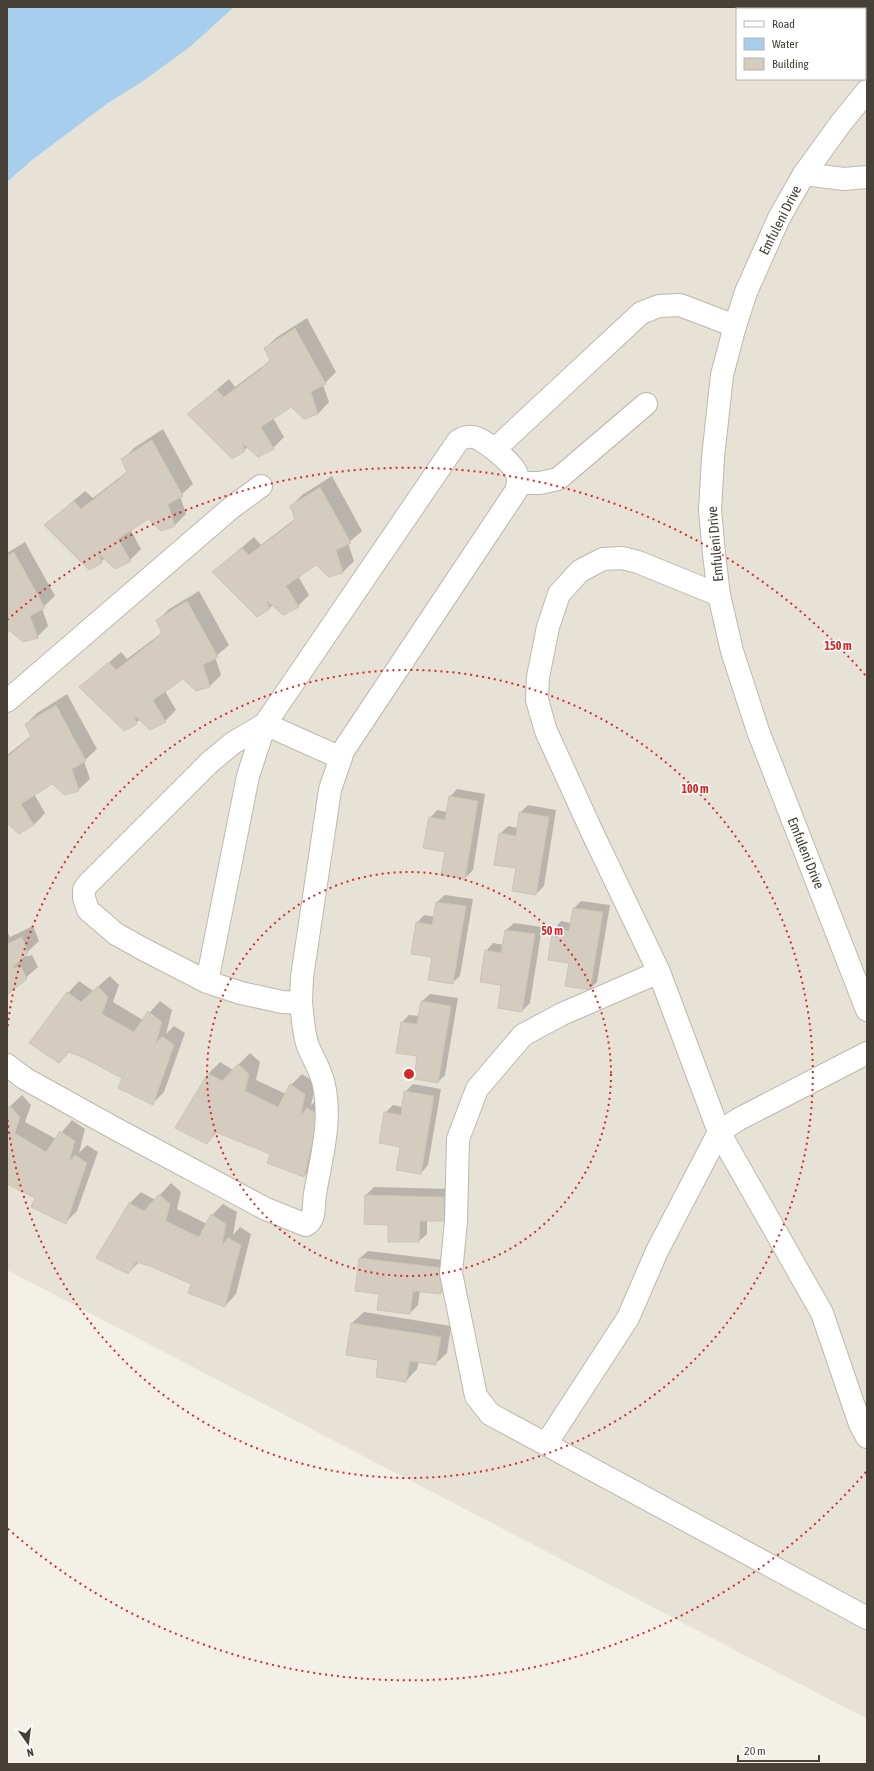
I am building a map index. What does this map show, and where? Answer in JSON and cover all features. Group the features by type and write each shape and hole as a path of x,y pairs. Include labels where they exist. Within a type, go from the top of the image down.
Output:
{"street":[{"name":"Emfuleni Drive","path":"867,91 841,123 804,174 779,218 746,292 734,326 722,374 712,472 710,510 719,595 732,651 758,731 867,1010"},
{"path":"804,174 844,179 867,177"},
{"path":"495,449 641,313 660,306 680,305 734,326"},
{"path":"518,483 540,484 558,479 646,404"},
{"path":"7,1065 24,1078 266,1209 306,1226 311,1222 314,1196 326,1136 327,1111 324,1085 318,1065 307,1045 301,1003 302,977 330,790 341,758 352,737 516,491 518,483 516,472 495,449 474,436 466,437 458,441 265,724 248,776 207,982"},
{"path":"7,701 231,508 261,486"},
{"path":"719,595 638,562 622,558 603,559 580,571 559,594 548,627 538,677 537,700 546,731 592,832 659,972 719,1132 822,1313 860,1424 867,1437"},
{"path":"265,724 341,758"},
{"path":"265,724 233,743 210,762 87,885 84,890 84,898 88,910 116,934 207,982 241,993 282,1002 301,1003"},
{"path":"659,972 562,1014 523,1035 477,1088 458,1139 456,1221 451,1273 476,1396 490,1414 867,1618"},
{"path":"546,1444 628,1318 657,1250 719,1132 867,1053"}],"shaded area":[{"path":"234,7 867,7 867,1719 7,1270 7,182 32,160 108,103 142,82 191,46"}],"water":[{"path":"7,7 234,7 191,46 142,82 108,103 32,160 7,182"}],"building":[{"path":"295,328 326,384 311,392 318,414 304,419 291,407 261,427 274,449 258,457 242,443 245,451 232,459 187,414 217,390 224,397 260,370 270,360 264,348"},
{"path":"152,440 183,496 168,504 175,526 161,531 148,519 118,539 131,561 115,569 99,554 102,563 89,570 44,525 74,501 81,509 117,481 127,472 121,459"},
{"path":"320,487 351,543 336,550 343,573 329,577 316,565 286,586 299,607 283,615 267,601 270,609 257,617 212,572 242,548 249,555 285,528 295,519 290,506"},
{"path":"14,552 45,608 30,616 38,638 23,642 10,631 7,633 7,556"},
{"path":"187,601 218,657 203,665 210,687 196,691 183,679 153,700 166,722 150,730 134,715 137,724 124,731 79,687 109,662 116,670 152,642 162,633 156,620"},
{"path":"56,705 86,761 72,769 79,791 65,795 52,784 21,804 34,825 19,834 7,823 7,757 31,737 25,724"},
{"path":"449,796 478,801 465,879 441,875 445,852 423,848 429,817 445,820"},
{"path":"519,812 549,817 536,895 512,891 516,868 494,865 499,833 516,836"},
{"path":"436,902 466,906 453,984 428,980 432,957 411,954 416,922 432,925"},
{"path":"573,908 603,912 590,990 565,986 569,963 548,960 553,928 569,931"},
{"path":"505,930 535,934 522,1012 498,1008 501,985 480,982 485,950 501,953"},
{"path":"22,937 28,953 12,968 21,966 27,979 7,995 7,944"},
{"path":"98,986 108,997 102,1014 134,1032 148,1011 162,1022 156,1043 162,1036 174,1045 153,1105 118,1088 122,1078 82,1057 69,1052 59,1063 29,1043 67,992 81,1002"},
{"path":"421,1001 451,1006 438,1083 414,1079 417,1056 396,1053 401,1022 417,1024"},
{"path":"238,1064 249,1074 245,1091 278,1107 290,1084 305,1094 301,1115 307,1108 319,1115 304,1177 267,1163 270,1154 215,1132 207,1144 175,1128 208,1073 222,1081"},
{"path":"404,1091 434,1096 421,1174 396,1170 400,1147 379,1143 384,1112 401,1115"},
{"path":"10,1106 20,1117 15,1133 46,1152 60,1131 75,1141 69,1162 75,1155 87,1163 66,1224 31,1207 35,1198 7,1184 7,1109"},
{"path":"159,1194 170,1204 166,1221 199,1237 211,1214 226,1224 222,1245 228,1238 241,1245 225,1307 188,1293 191,1284 150,1266 136,1262 128,1274 96,1258 129,1203 144,1211"},
{"path":"365,1195 444,1197 444,1221 420,1221 419,1242 388,1242 388,1225 364,1224"},
{"path":"359,1258 444,1268 441,1294 413,1291 410,1314 377,1310 379,1294 355,1291"},
{"path":"351,1323 441,1337 436,1365 410,1361 406,1382 376,1377 378,1360 346,1355"}]}
